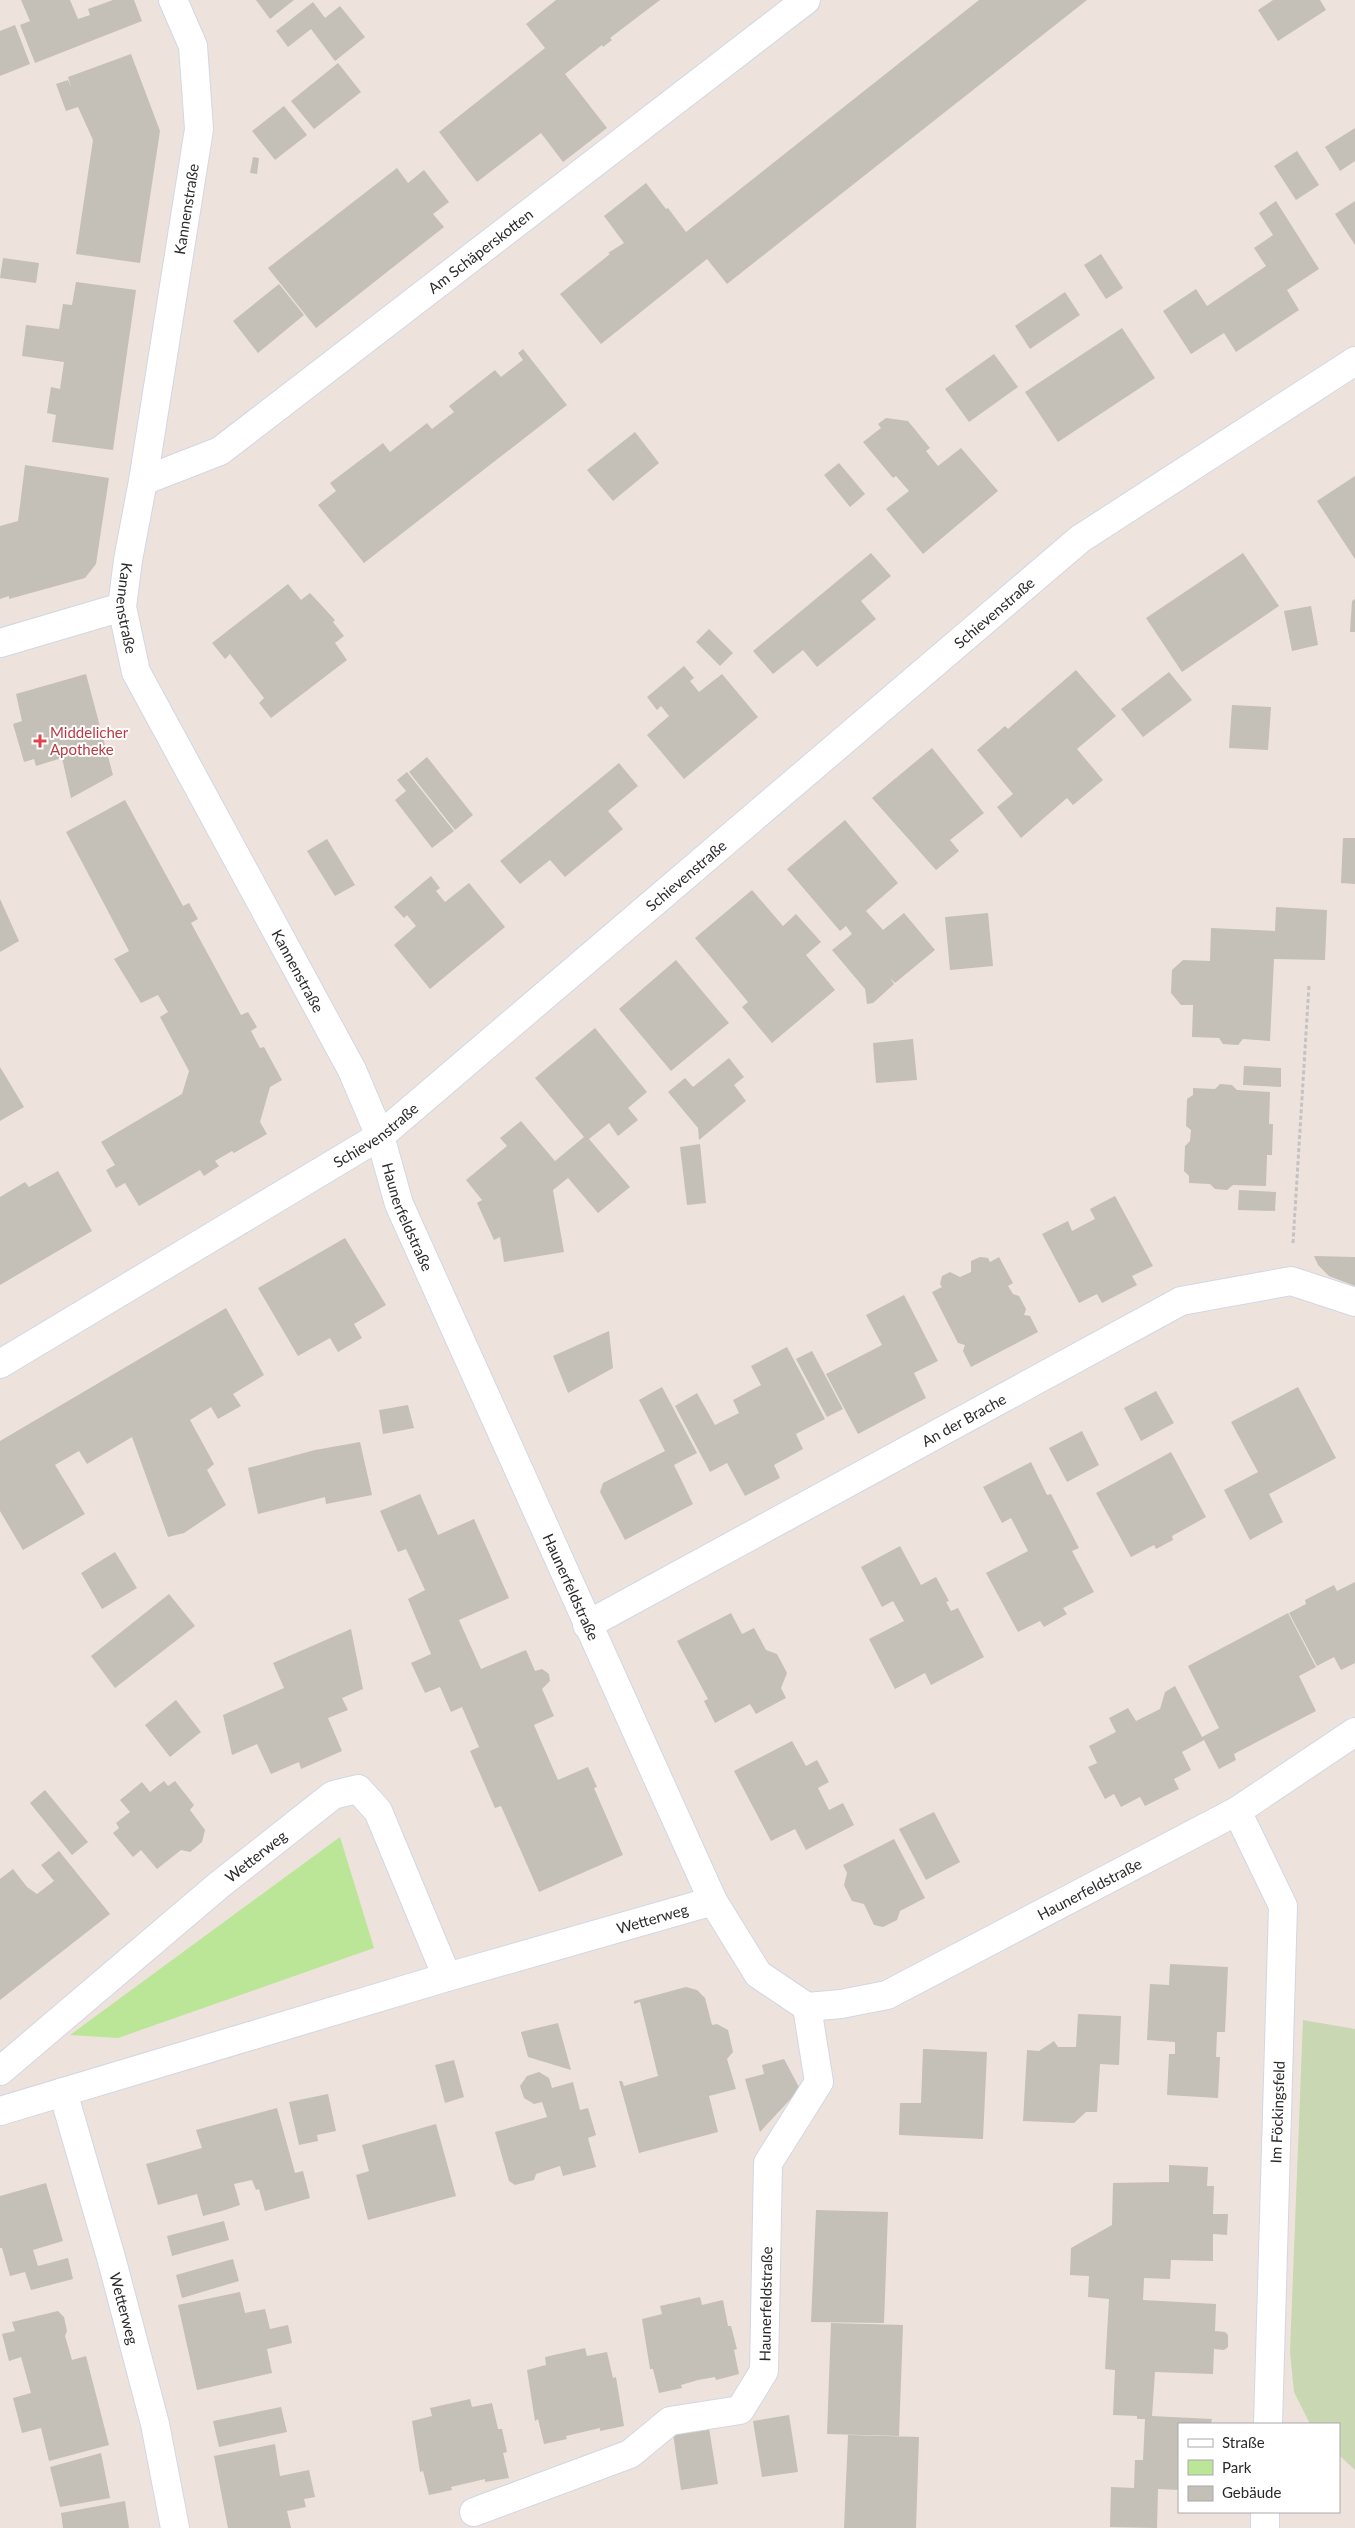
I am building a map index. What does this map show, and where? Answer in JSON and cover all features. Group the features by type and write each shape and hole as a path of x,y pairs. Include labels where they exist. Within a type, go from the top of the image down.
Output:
{"street":[{"name":"Kannenstraße","path":"173,0 193,46 199,129 143,481 128,560 122,607 136,672 352,1070 380,1136"},
{"name":"Am Schäperskotten","path":"143,481 220,451 806,0"},
{"name":"Schievenstraße","path":"0,1364 380,1136 1080,539 1355,361"},
{"path":"0,643 122,607"},
{"name":"Haunerfeldstraße","path":"380,1136 399,1204 712,1901 758,1974 807,2008 841,2004 887,1995 1236,1811 1355,1732"},
{"name":"An der Brache","path":"587,1625 1181,1301 1291,1281 1355,1302"},
{"name":"Wetterweg","path":"0,2071 219,1885 325,1801 333,1795 358,1789 378,1811 447,1977"},
{"name":"Im Föckingsfeld","path":"1236,1811 1283,1906 1268,2423"},
{"name":"Wetterweg","path":"0,2111 447,1977 712,1901"},
{"name":"Haunerfeldstraße","path":"474,2512 630,2454 670,2421 740,2410 764,2371 768,2163 819,2082 807,2008"},
{"name":"Wetterweg","path":"63,2092 112,2261 155,2424 175,2528"},
{"path":"1265,2513 1265,2528"}],"path":[{"path":"1291,1281 1309,985"}],"green space":[{"path":"340,1837 374,1948 118,2038 70,2035"},
{"path":"1303,2020 1355,2029 1355,2470 1340,2456 1340,2423 1310,2423 1294,2392 1290,2352"}],"building":[{"path":"21,0 70,0 78,19 90,15 88,9 113,0 134,0 142,21 35,63 20,25 30,21"},
{"path":"256,0 294,0 270,19"},
{"path":"556,0 660,0 610,38 612,40 603,47 602,45 565,74 607,128 563,162 541,133 477,182 439,132 545,48 526,24"},
{"path":"979,0 1087,0 727,284 707,259 601,344 560,294 610,254 608,253 624,243 604,216 646,183 686,232"},
{"path":"1273,0 1320,0 1326,10 1278,41 1258,10"},
{"path":"313,2 325,18 340,6 365,37 335,61 311,29 288,47 276,31"},
{"path":"15,25 30,64 0,76 0,31"},
{"path":"131,54 160,131 140,263 76,254 93,140 78,107 66,111 56,84 68,80 71,87 68,77"},
{"path":"338,63 361,92 314,129 291,101"},
{"path":"284,106 307,135 275,160 252,131"},
{"path":"1355,128 1355,161 1340,171 1325,147"},
{"path":"1297,151 1319,185 1296,200 1274,166"},
{"path":"253,157 259,158 257,174 250,173"},
{"path":"397,168 408,183 424,170 449,202 433,214 444,227 316,328 268,268"},
{"path":"1276,201 1319,269 1287,290 1299,310 1236,352 1224,333 1191,354 1163,311 1196,289 1207,306 1266,266 1254,248 1273,235 1259,213"},
{"path":"1355,201 1355,245 1335,214"},
{"path":"1101,254 1123,288 1106,299 1084,265"},
{"path":"3,258 39,263 36,283 0,278"},
{"path":"76,282 136,290 113,450 52,442 56,415 47,413 51,387 60,389 64,362 22,356 26,325 59,329 63,304 72,305"},
{"path":"279,284 304,315 258,353 233,321"},
{"path":"1065,292 1080,315 1030,349 1015,326"},
{"path":"1122,328 1155,378 1058,442 1025,392"},
{"path":"523,349 567,405 364,563 318,505 336,491 330,483 383,443 390,452 427,423 432,429 454,412 449,406 495,370 501,377 523,360 518,353"},
{"path":"994,354 1018,387 969,422 945,389"},
{"path":"886,418 908,421 930,448 926,451 938,466 961,448 998,491 923,554 886,509 909,491 896,476 893,478 863,442 881,428 878,424"},
{"path":"635,432 659,463 613,501 587,470"},
{"path":"839,463 865,494 850,507 824,475"},
{"path":"25,465 109,478 96,564 85,578 9,599 9,596 0,599 0,526 18,521"},
{"path":"1355,476 1355,559 1317,501"},
{"path":"871,553 891,576 861,601 876,619 817,667 803,650 773,674 753,651"},
{"path":"1243,553 1279,606 1182,672 1146,618"},
{"path":"288,584 301,600 310,593 335,620 333,622 344,636 335,643 347,660 271,718 259,703 264,698 230,654 225,659 212,643"},
{"path":"1355,599 1355,632 1350,632 1352,601"},
{"path":"1311,606 1318,645 1292,651 1284,611"},
{"path":"709,629 733,653 720,666 696,642"},
{"path":"684,666 694,678 690,681 699,692 722,674 758,717 684,779 647,735 669,716 661,706 657,710 647,697"},
{"path":"1076,670 1116,716 1077,749 1103,780 1073,805 1067,798 1021,838 997,807 1013,794 977,750 1005,726 1008,729"},
{"path":"1169,672 1192,700 1143,737 1121,709"},
{"path":"86,674 113,775 71,798 62,758 36,766 34,759 24,762 13,724 22,721 16,694"},
{"path":"1232,705 1271,707 1268,750 1229,748"},
{"path":"932,748 984,813 950,840 959,851 936,870 872,798"},
{"path":"427,757 473,815 455,830 409,772"},
{"path":"619,763 638,786 608,811 623,829 565,877 550,860 520,884 500,861"},
{"path":"407,772 454,831 432,848 395,800 406,791 397,780"},
{"path":"125,800 183,906 189,903 198,919 191,923 241,1015 248,1012 257,1027 251,1031 260,1048 264,1047 282,1080 270,1087 260,1122 267,1134 234,1153 232,1151 215,1161 219,1166 204,1176 200,1170 139,1206 125,1183 116,1188 106,1170 115,1165 101,1142 182,1094 189,1071 160,1017 168,1012 158,995 141,1003 114,959 129,951 66,832"},
{"path":"845,820 898,883 866,911 883,930 904,913 935,950 895,983 890,978 894,984 873,1003 867,1004 865,989 832,950 852,934 846,926 840,931 787,869"},
{"path":"1343,838 1355,838 1355,884 1341,883"},
{"path":"327,839 355,885 335,896 307,851"},
{"path":"431,876 440,888 436,891 445,902 469,883 505,927 430,989 394,945 416,926 407,915 404,918 394,907"},
{"path":"752,890 783,926 796,914 821,942 806,955 835,990 772,1043 742,1007 748,1002 695,938"},
{"path":"0,899 19,941 0,952"},
{"path":"1276,907 1327,910 1325,960 1274,959 1270,1041 1243,1039 1238,1045 1223,1044 1219,1038 1192,1037 1193,1005 1181,1005 1171,993 1172,970 1183,960 1210,961 1211,928 1275,931"},
{"path":"988,913 993,966 950,970 945,917"},
{"path":"676,960 729,1023 671,1071 619,1009"},
{"path":"595,1028 647,1092 628,1108 638,1120 618,1136 609,1123 589,1139 630,1187 598,1213 568,1178 553,1190 564,1252 504,1262 500,1237 494,1240 477,1203 482,1200 466,1180 507,1146 500,1138 521,1121 555,1161 584,1137 535,1078"},
{"path":"913,1039 917,1080 876,1083 873,1043"},
{"path":"729,1058 744,1077 734,1085 746,1101 699,1140 698,1128 668,1092 685,1078 693,1087"},
{"path":"1244,1066 1281,1068 1281,1087 1243,1085"},
{"path":"0,1067 24,1107 0,1121"},
{"path":"1220,1084 1232,1085 1237,1090 1270,1092 1269,1124 1273,1124 1272,1155 1267,1155 1266,1186 1233,1185 1227,1190 1215,1189 1210,1184 1189,1183 1189,1176 1184,1171 1185,1146 1190,1141 1191,1130 1186,1126 1187,1099 1193,1095 1193,1088 1215,1089"},
{"path":"700,1144 706,1203 687,1205 680,1147"},
{"path":"58,1171 92,1231 0,1285 0,1197 25,1182 29,1187"},
{"path":"1239,1190 1276,1192 1275,1211 1238,1210"},
{"path":"1115,1196 1153,1266 1132,1276 1137,1285 1102,1303 1097,1294 1079,1303 1042,1234 1068,1221 1072,1231 1095,1219 1090,1209"},
{"path":"345,1238 386,1305 354,1324 362,1338 338,1352 330,1338 298,1356 258,1288"},
{"path":"1314,1256 1355,1257 1355,1286 1329,1276 1318,1265"},
{"path":"980,1257 988,1258 990,1262 999,1257 1013,1283 1008,1286 1013,1294 1019,1296 1026,1309 1024,1315 1030,1316 1038,1332 971,1367 963,1351 965,1345 958,1343 932,1292 942,1287 940,1284 942,1276 950,1272 960,1277 971,1272 971,1261"},
{"path":"904,1295 938,1361 914,1373 926,1398 858,1434 826,1374 882,1345 866,1315"},
{"path":"226,1308 264,1375 233,1394 241,1406 218,1419 211,1407 190,1420 214,1464 207,1470 226,1505 184,1533 168,1537 132,1437 87,1464 79,1451 55,1465 85,1514 23,1550 0,1511 0,1441"},
{"path":"609,1331 613,1368 568,1393 553,1356"},
{"path":"787,1347 825,1419 796,1434 803,1449 774,1465 780,1478 745,1496 727,1463 710,1472 675,1406 697,1393 715,1425 739,1413 733,1400 761,1385 751,1366"},
{"path":"812,1351 843,1409 827,1417 796,1359"},
{"path":"662,1387 697,1453 674,1465 693,1504 625,1540 600,1492 603,1483 665,1451 639,1400"},
{"path":"1298,1387 1336,1458 1269,1494 1283,1522 1250,1540 1224,1490 1258,1472 1231,1422"},
{"path":"1156,1391 1174,1423 1141,1441 1124,1408"},
{"path":"408,1405 414,1428 383,1434 379,1410"},
{"path":"1082,1431 1099,1465 1067,1482 1049,1448"},
{"path":"360,1442 372,1495 326,1504 325,1497 258,1514 248,1468 315,1450"},
{"path":"1171,1452 1206,1517 1172,1536 1173,1540 1156,1549 1154,1545 1131,1557 1096,1493"},
{"path":"1031,1462 1047,1495 1051,1494 1079,1548 1072,1551 1094,1592 1063,1608 1067,1614 1044,1627 1040,1621 1018,1632 986,1573 1028,1551 1011,1518 1002,1523 983,1487"},
{"path":"420,1494 438,1535 474,1519 509,1598 459,1620 481,1669 526,1650 535,1671 542,1669 549,1674 550,1681 542,1689 554,1716 534,1725 558,1780 588,1767 597,1787 594,1788 623,1855 539,1892 501,1806 495,1808 470,1751 479,1747 462,1707 451,1712 440,1687 425,1693 411,1663 431,1654 408,1599 425,1590 406,1549 398,1552 380,1511"},
{"path":"900,1546 921,1585 936,1577 949,1601 946,1602 951,1611 958,1608 984,1657 931,1685 925,1673 895,1689 869,1639 904,1621 893,1601 882,1607 861,1567"},
{"path":"115,1552 137,1588 102,1609 81,1573"},
{"path":"1355,1582 1355,1663 1341,1670 1334,1657 1317,1666 1289,1613 1306,1604 1305,1600 1334,1585 1337,1591"},
{"path":"169,1594 195,1626 115,1688 91,1656"},
{"path":"731,1613 742,1634 754,1628 766,1650 777,1654 787,1673 781,1688 786,1698 756,1714 750,1704 715,1723 704,1701 708,1699 677,1641"},
{"path":"1288,1613 1316,1667 1299,1676 1316,1711 1234,1754 1236,1760 1219,1769 1204,1740 1182,1752 1191,1770 1174,1779 1179,1789 1145,1806 1140,1797 1121,1807 1114,1794 1105,1799 1088,1767 1097,1763 1089,1746 1116,1732 1109,1718 1128,1708 1136,1721 1160,1709 1165,1692 1175,1686 1202,1737 1219,1728 1188,1666"},
{"path":"351,1629 363,1689 342,1698 348,1710 328,1718 342,1751 301,1769 299,1762 271,1774 257,1744 232,1755 223,1715 284,1688 273,1663"},
{"path":"176,1700 201,1732 170,1757 145,1725"},
{"path":"792,1741 806,1766 817,1760 829,1782 818,1788 829,1810 843,1803 854,1825 806,1850 795,1829 771,1841 734,1771"},
{"path":"164,1781 168,1786 175,1781 194,1805 190,1810 205,1830 202,1842 190,1852 181,1850 157,1869 141,1850 133,1857 113,1833 119,1828 116,1823 130,1812 120,1800 142,1782 150,1792"},
{"path":"45,1790 88,1842 72,1855 30,1803"},
{"path":"934,1812 960,1862 926,1880 899,1829"},
{"path":"894,1839 925,1898 900,1911 897,1920 883,1927 874,1925 864,1904 852,1901 844,1885 847,1873 843,1865"},
{"path":"59,1851 110,1914 0,2000 0,1879 13,1869 27,1887 37,1894 54,1881 41,1865"},
{"path":"1170,1964 1228,1967 1225,2032 1217,2032 1216,2057 1220,2057 1218,2098 1167,2095 1169,2054 1175,2054 1175,2042 1147,2040 1150,1984 1169,1985"},
{"path":"686,1987 697,1990 705,1998 712,2025 717,2024 728,2030 733,2052 727,2059 736,2089 709,2096 718,2132 639,2153 619,2081 622,2081 624,2086 658,2076 640,2002 634,2004 634,2001"},
{"path":"1078,2014 1121,2016 1119,2065 1100,2064 1097,2112 1086,2112 1074,2123 1023,2121 1027,2050 1039,2051 1054,2041 1058,2047 1076,2047"},
{"path":"558,2023 571,2070 528,2057 521,2032"},
{"path":"923,2049 987,2052 983,2139 899,2135 900,2103 921,2103"},
{"path":"784,2059 800,2089 760,2132 745,2079 764,2074 762,2065"},
{"path":"454,2060 464,2097 445,2103 435,2065"},
{"path":"539,2072 549,2078 552,2088 573,2082 580,2110 588,2108 596,2135 588,2138 596,2167 563,2176 560,2166 536,2174 534,2180 515,2185 509,2181 495,2132 547,2117 542,2102 534,2104 524,2098 520,2086 527,2076"},
{"path":"328,2094 336,2131 317,2135 318,2141 299,2145 289,2102"},
{"path":"277,2108 295,2173 303,2171 310,2198 265,2211 259,2189 256,2190 252,2180 234,2184 240,2205 222,2211 203,2216 197,2194 158,2205 146,2164 202,2148 196,2130"},
{"path":"436,2124 456,2196 368,2220 356,2175 369,2171 362,2145"},
{"path":"1169,2165 1208,2167 1207,2186 1214,2186 1213,2214 1228,2214 1227,2235 1213,2234 1213,2261 1171,2260 1170,2279 1144,2278 1143,2300 1216,2304 1215,2331 1225,2332 1228,2335 1228,2347 1224,2350 1214,2349 1213,2374 1155,2372 1152,2416 1212,2419 1211,2423 1178,2423 1178,2490 1158,2489 1157,2528 1110,2527 1111,2487 1134,2488 1135,2460 1143,2460 1145,2419 1137,2419 1137,2416 1113,2415 1115,2370 1105,2369 1109,2299 1088,2297 1089,2276 1070,2275 1071,2248 1112,2225 1113,2183 1169,2182"},
{"path":"46,2183 63,2241 33,2250 38,2266 68,2258 73,2279 31,2290 25,2272 10,2276 2,2248 0,2248 0,2196"},
{"path":"816,2210 888,2212 884,2323 811,2322"},
{"path":"224,2221 229,2240 172,2256 167,2236"},
{"path":"233,2259 239,2281 182,2298 176,2275"},
{"path":"240,2292 245,2313 265,2309 270,2329 288,2325 292,2343 267,2349 272,2373 197,2390 178,2305"},
{"path":"700,2297 702,2305 723,2300 728,2326 731,2326 737,2349 734,2350 739,2374 716,2380 715,2377 698,2380 681,2385 682,2388 659,2393 653,2369 650,2369 642,2319 662,2314 660,2306"},
{"path":"58,2311 64,2317 67,2331 65,2336 72,2360 86,2356 109,2445 49,2461 41,2428 22,2433 13,2398 31,2393 21,2357 9,2361 2,2334 15,2331 12,2322"},
{"path":"831,2323 903,2325 899,2436 827,2434"},
{"path":"585,2348 587,2356 607,2352 613,2378 616,2377 624,2426 600,2431 600,2428 566,2436 567,2439 544,2444 538,2419 535,2421 527,2370 546,2365 545,2357"},
{"path":"470,2399 472,2407 492,2403 498,2429 502,2429 507,2452 503,2453 509,2478 485,2482 485,2479 451,2487 452,2490 429,2495 423,2471 420,2472 412,2421 432,2416 430,2408"},
{"path":"281,2407 287,2432 219,2447 213,2421"},
{"path":"789,2415 798,2472 762,2477 753,2421"},
{"path":"709,2428 718,2484 681,2490 673,2433"},
{"path":"848,2435 919,2437 916,2528 844,2528"},
{"path":"275,2444 280,2476 309,2470 315,2497 304,2499 306,2507 287,2511 291,2528 228,2528 214,2456"},
{"path":"101,2453 110,2498 60,2507 50,2467"},
{"path":"125,2501 129,2528 63,2528 61,2513"}],"place":[{"name":"Middelicher Apotheke","path":"40,741"}]}
